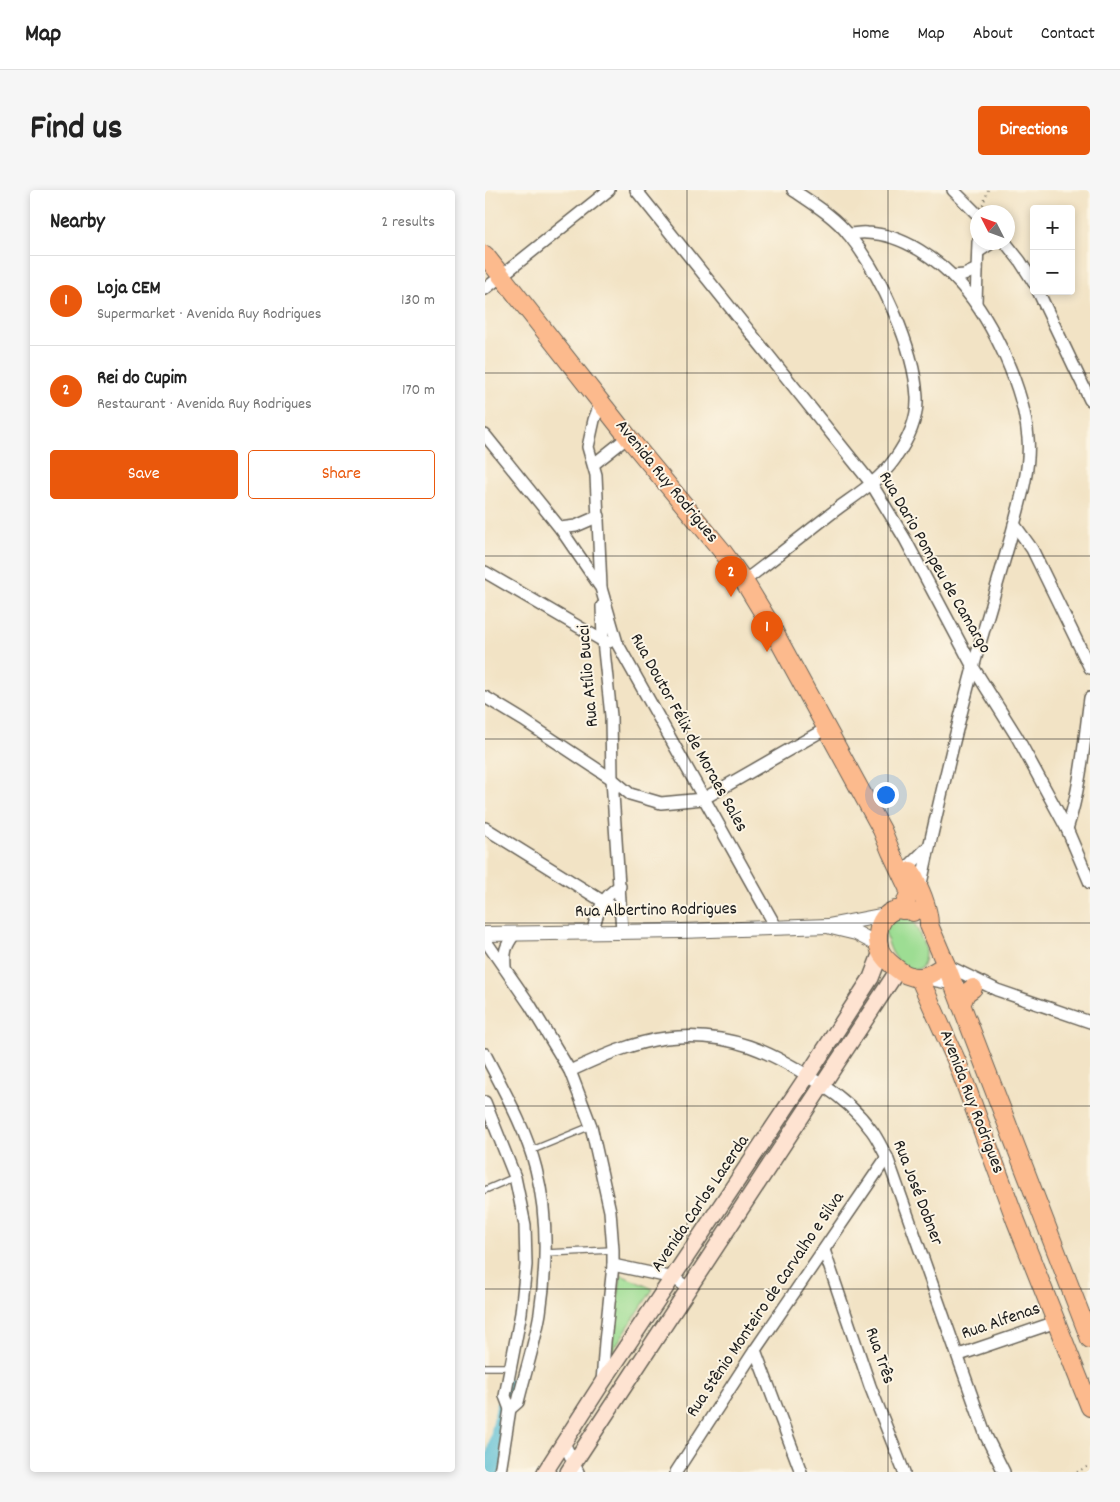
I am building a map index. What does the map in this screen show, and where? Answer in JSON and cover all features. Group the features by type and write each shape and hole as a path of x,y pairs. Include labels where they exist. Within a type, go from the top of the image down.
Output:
{"main road":[{"name":"Avenida Ruy Rodrigues","path":"485,255 628,436 723,552 744,582 827,728 882,830 908,888 909,893 903,910"},
{"name":"Avenida Ruy Rodrigues","path":"882,830 897,847 920,888 929,925 1087,1327"},
{"path":"929,925 917,914 903,910 885,915 880,925 880,948 898,970 906,974 919,977 946,965"},
{"name":"Avenida Carlos Lacerda","path":"545,1472 871,978 880,948"},
{"name":"Avenida Carlos Lacerda","path":"573,1469 688,1288 898,970"},
{"name":"Avenida Ruy Rodrigues","path":"919,977 957,1062 1090,1407"},
{"path":"961,1005 966,993 973,988"},
{"path":"1056,1322 1087,1327"}],"street":[{"path":"485,289 609,190"},
{"name":"Rua Dario Pompeu de Camargo","path":"636,190 871,483 905,539 973,667 1017,737 1067,829 1090,883"},
{"path":"744,582 871,483 893,462 909,437 915,417 917,398 907,347 881,285 848,234 825,212 793,190"},
{"path":"953,190 970,207"},
{"path":"848,234 868,233 891,238 909,245 938,262 976,302 995,334 1017,385 1028,439 1027,463 1022,494 973,667 920,888"},
{"path":"976,302 978,250"},
{"path":"1011,250 1030,277"},
{"path":"953,276 964,275 977,269"},
{"path":"1041,295 1090,400"},
{"name":"Rua Atílio Bucci","path":"601,402 589,440 590,454 594,464 599,516 603,641 611,716 622,931"},
{"name":"Rua Doutor Félix de Moraes Sales","path":"485,435 560,528 601,588 617,643 776,927"},
{"path":"594,464 628,436"},
{"path":"560,528 575,526 599,516"},
{"path":"1014,524 1032,549 1090,668"},
{"path":"485,572 603,641 617,643"},
{"path":"485,697 613,779 630,794 653,802 667,803 703,799 827,728"},
{"path":"1067,829 1078,790 1090,698"},
{"path":"485,828 620,912"},
{"path":"909,866 929,846"},
{"path":"593,932 596,916 603,902 611,890 619,886"},
{"name":"Rua Albertino Rodrigues","path":"485,934 681,931 828,926 885,915"},
{"name":"Rua Albertino Rodrigues","path":"828,926 857,933 880,948"},
{"path":"505,968 504,954 506,945 515,933"},
{"path":"485,940 505,968 570,1071 591,1126 610,1211 613,1250 602,1383"},
{"path":"946,965 997,990 1090,1022"},
{"path":"919,977 973,988 997,990"},
{"name":"Rua José Dobner","path":"570,1071 605,1055 666,1038 722,1039 750,1046 778,1057 834,1092 873,1131 887,1158 959,1355 986,1436 1003,1472"},
{"path":"485,1054 508,1100 530,1151 536,1169 545,1214 545,1253 540,1314 517,1402 510,1409"},
{"path":"485,1102 515,1178 525,1225 527,1265 521,1313 505,1396 510,1409 500,1472"},
{"name":"Rua Stênio Monteiro de Carvalho e Silva","path":"676,1472 755,1350 887,1158"},
{"name":"Rua Três","path":"824,1250 870,1386 904,1472"},
{"path":"613,1266 674,1278 688,1288"},
{"name":"Rua Alfenas","path":"959,1355 1056,1322"},
{"path":"755,1350 801,1472"},
{"path":"564,1443 573,1469"}],"lane":[{"path":"530,1151 591,1126"},
{"path":"485,1190 515,1178"},
{"path":"545,1253 613,1250"},
{"path":"485,1367 510,1367"}],"path":[{"path":"983,205 988,190"},
{"path":"1077,1472 1090,1465"}],"green space":[{"path":"893,915 913,920 925,950 924,962 921,968 910,971 899,962 893,953 885,930"},
{"path":"621,1275 653,1289 611,1353"}],"waterway":[{"path":"492,1472 509,1387"}],"place":[{"name":"Rei do Cupim","path":"731,597"},
{"name":"Loja CEM","path":"767,652"}]}
